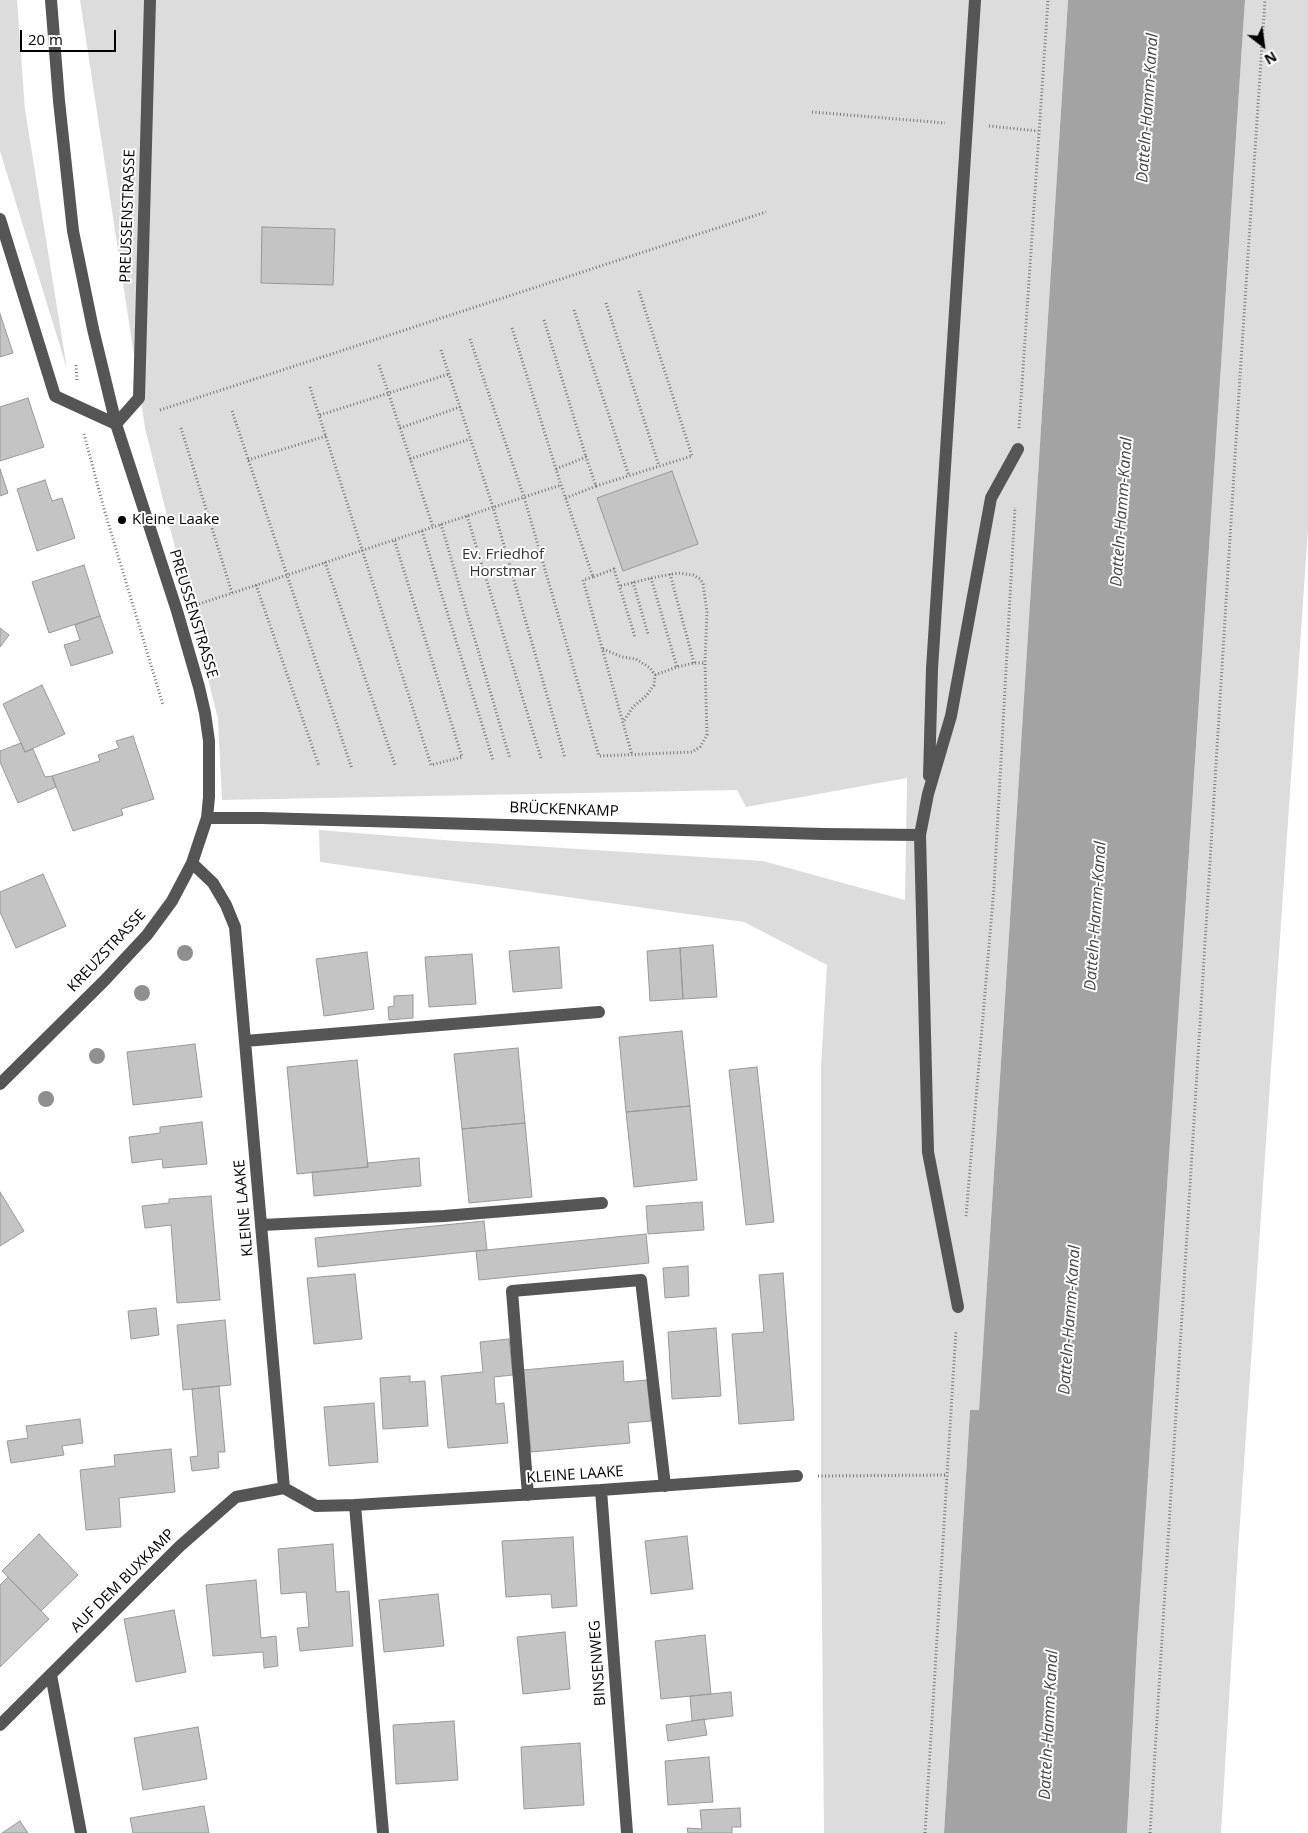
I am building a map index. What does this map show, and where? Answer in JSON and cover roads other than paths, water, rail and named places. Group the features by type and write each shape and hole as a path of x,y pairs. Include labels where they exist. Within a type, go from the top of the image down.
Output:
{"street":[{"name":"PREUSSENSTRASSE","path":"51,0 59,102 73,231 93,329 116,424 177,611 205,713 210,770 207,818"},
{"name":"PREUSSENSTRASSE","path":"116,424 139,398 150,0"},
{"path":"928,794 932,669 975,0"},
{"path":"0,219 55,396 116,424"},
{"path":"958,1306 928,1152 920,835 928,794 951,716 991,498 1018,449"},
{"name":"BRÜCKENKAMP","path":"207,818 920,835"},
{"name":"KREUZSTRASSE","path":"0,1084 104,981 147,935 172,901 192,863 207,818"},
{"name":"KLEINE LAAKE","path":"192,863 213,883 226,905 235,927 284,1488 316,1506 355,1506 797,1476"},
{"path":"245,1041 599,1012"},
{"path":"262,1225 444,1216 602,1203"},
{"path":"528,1495 512,1290 640,1280 665,1486"},
{"name":"AUF DEM BUXKAMP","path":"0,1725 180,1546 236,1497 284,1488"},
{"name":"BINSENWEG","path":"601,1490 627,1833"},
{"path":"355,1506 383,1833"},
{"path":"51,1675 82,1833"}],"water":[{"name":"Datteln-Hamm-Kanal","path":"1068,0 1245,0 1137,1644 1127,1833 944,1833 970,1410 979,1410"}],"place":[{"name":"Kleine Laake","path":"122,520"}],"park label":[{"name":"Ev. Friedhof Horstmar","path":"503,564"}]}
